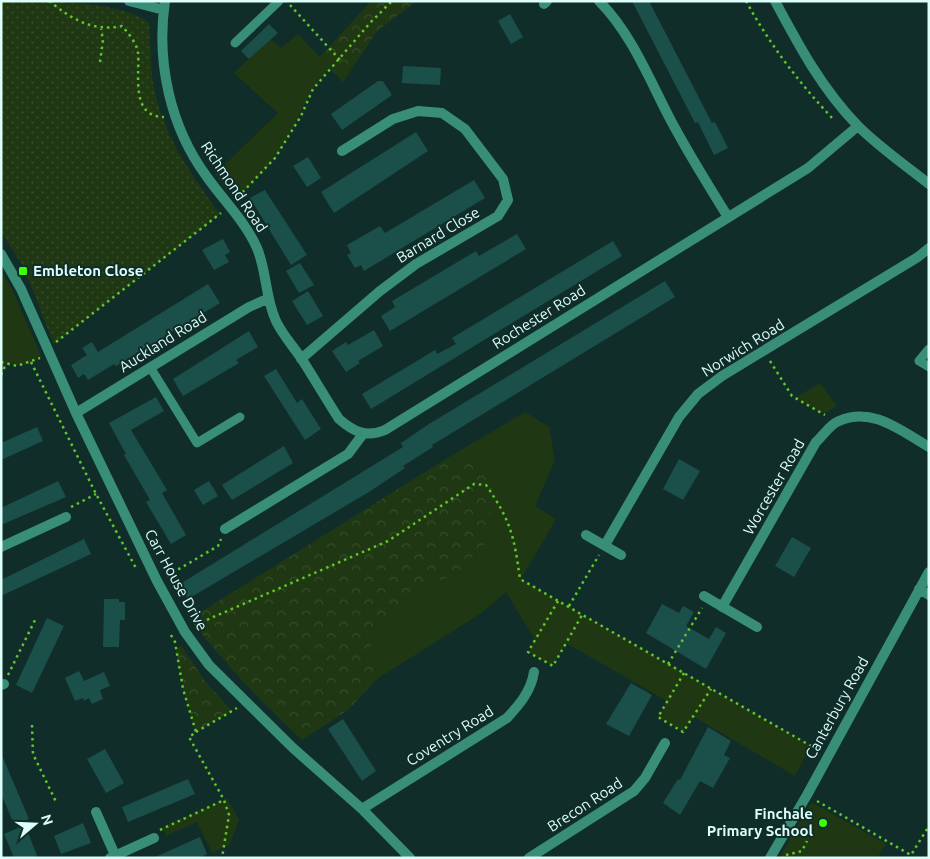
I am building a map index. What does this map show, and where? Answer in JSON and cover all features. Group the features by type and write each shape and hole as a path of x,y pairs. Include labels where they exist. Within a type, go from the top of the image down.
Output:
{"street":[{"name":"Richmond Road","path":"129,1 165,6 164,69 176,116 183,135 206,176 244,224 257,249 265,277 267,299"},
{"path":"599,1 610,12 628,38 690,156 728,217"},
{"path":"775,1 826,90 858,126 929,184"},
{"name":"Barnard Close","path":"301,359 380,291 416,264 498,216 508,200 503,179 465,129 442,113 418,111 393,119 342,151"},
{"name":"Rochester Road","path":"363,434 374,435 385,430 808,168 858,126"},
{"name":"Norwich Road","path":"605,545 684,411 698,394 722,376 918,257 929,248"},
{"name":"Carr House Drive","path":"1,254 21,289 76,413 157,581 185,632 210,665 293,748 362,809 410,858"},
{"path":"225,529 348,454 363,434 351,429 339,419 276,322 267,299"},
{"name":"Auckland Road","path":"76,413 248,307 267,299"},
{"path":"837,421 858,415 880,419 929,447"},
{"name":"Worcester Road","path":"722,607 816,442 837,421"},
{"path":"1,547 66,517"},
{"path":"586,535 621,555"},
{"name":"Canterbury Road","path":"770,858 807,795 929,572"},
{"path":"919,589 929,595"},
{"path":"706,597 757,627"},
{"name":"Coventry Road","path":"362,809 507,718 532,685 534,672"},
{"name":"Brecon Road","path":"529,858 634,791 665,743"},
{"path":"96,812 112,856 154,838"}],"lane":[{"path":"236,43 279,1"},
{"path":"929,349 919,361 929,367"},
{"path":"150,368 197,443 240,417"}],"path":[{"path":"49,1 67,16 101,29 122,26 138,51 137,85 148,111 154,116 176,116"},
{"path":"286,1 340,60"},
{"path":"47,348 229,205 275,158 301,116 313,89 370,23 392,1"},
{"path":"746,1 761,29 802,86 836,122"},
{"path":"100,62 103,40 101,29"},
{"path":"764,351 792,396 837,421"},
{"path":"1,362 17,366 31,362 96,494 138,573"},
{"path":"1,375 6,364"},
{"path":"185,632 195,625 388,541 474,484 486,484 503,510 513,534 520,579 828,756"},
{"path":"66,517 71,505 96,494"},
{"path":"157,581 218,546 225,529"},
{"path":"568,607 605,545"},
{"path":"668,664 706,597"},
{"path":"558,601 528,652 553,666 582,615"},
{"path":"3,684 36,618"},
{"path":"171,634 175,642 182,689 196,732"},
{"path":"684,673 658,717 683,732 711,689"},
{"path":"222,858 229,815 224,800 189,737 247,702"},
{"path":"32,725 34,754 58,804"},
{"path":"807,795 911,855 929,826"},
{"path":"154,838 163,827 224,800"},
{"path":"784,856 802,851 807,841"}],"green space":[{"path":"1,1 79,3 100,6 136,15 149,23 153,83 160,109 181,156 220,214 54,344 23,266 1,232"},
{"path":"371,1 417,1 377,31 343,82 320,57"},
{"path":"298,34 330,68 307,99 276,157 235,199 215,174 278,113 234,73 271,39 281,48"},
{"path":"1,271 12,289 42,358 24,365 6,364 1,375"},
{"path":"820,383 837,406 824,414 795,398"},
{"path":"525,412 549,427 555,460 535,506 556,519 521,579 811,746 795,776 694,717 683,732 658,717 667,701 566,643 553,666 528,652 535,640 506,592 480,614 377,679 369,632 420,586 453,577 482,468 449,457"},
{"path":"449,457 482,468 494,494 484,546 453,577 420,586 369,632 377,679 348,710 302,740 243,682 190,619"},
{"path":"181,645 205,681 232,711 196,732 183,689 176,651"},
{"path":"227,798 239,820 230,844 212,853 197,822 166,836 163,827"},
{"name":"Finchale Primary School","path":"811,802 886,844 877,858 779,858"}],"building":[{"path":"632,1 649,1 712,123 715,122 728,148 714,155 698,122 695,123"},
{"path":"510,14 523,37 511,44 498,21"},
{"path":"269,24 278,33 249,59 241,51"},
{"path":"403,66 441,68 440,85 402,83"},
{"path":"378,81 383,81 392,95 342,130 331,114"},
{"path":"416,132 428,151 334,213 321,192"},
{"path":"308,157 321,178 307,187 293,166"},
{"path":"474,180 485,198 364,271 361,265 355,268 347,255 351,253 347,245 380,226 385,233"},
{"path":"265,190 307,255 291,265 250,198"},
{"path":"517,234 526,249 390,331 381,316 395,307 392,301 476,251 479,256"},
{"path":"223,239 230,252 225,255 229,262 214,270 202,250"},
{"path":"613,241 622,256 371,409 362,394 435,350 437,354 456,344 452,338"},
{"path":"300,263 314,285 299,293 286,271"},
{"path":"665,281 675,297 432,445 433,447 403,466 405,468 369,492 188,599 180,584 403,447 401,443 429,424"},
{"path":"208,284 220,303 116,366 114,364 88,380 84,374 78,378 71,365 87,355 82,348 92,342 98,352"},
{"path":"308,291 323,316 307,325 292,301"},
{"path":"374,330 383,346 358,361 360,363 346,372 332,351 346,342 348,345"},
{"path":"249,331 258,347 236,360 239,363 183,396 173,379"},
{"path":"276,369 297,403 302,399 321,429 305,440 264,376"},
{"path":"156,397 164,411 131,430 167,490 162,493 186,535 171,544 146,502 150,500 124,455 126,454 109,423"},
{"path":"37,427 43,441 1,460 1,443"},
{"path":"284,446 293,463 232,500 222,485"},
{"path":"679,459 700,471 683,500 663,489"},
{"path":"58,481 66,497 1,525 1,508"},
{"path":"209,481 218,496 203,505 194,490"},
{"path":"792,537 811,548 794,577 775,566"},
{"path":"84,539 91,554 1,596 1,580"},
{"path":"104,599 119,599 119,602 125,602 125,620 120,620 119,647 103,647"},
{"path":"662,604 679,613 683,606 694,612 686,626 709,639 716,627 726,633 706,669 646,633"},
{"path":"47,618 64,626 32,693 16,685"},
{"path":"79,671 84,681 104,672 110,686 100,690 103,699 92,704 89,698 84,701 83,698 75,701 65,678"},
{"path":"631,683 652,695 629,736 606,724"},
{"path":"343,719 376,771 362,781 328,729"},
{"path":"708,727 731,741 724,755 730,758 713,788 700,781 680,815 663,803 678,779 680,780"},
{"path":"105,749 124,783 106,793 87,759"},
{"path":"1,753 29,819 14,824 1,794"},
{"path":"188,779 195,794 128,822 122,807"},
{"path":"83,823 91,843 61,854 54,836"},
{"path":"25,825 38,858 14,858 4,834"},
{"path":"200,837 207,854 199,858 153,858"}],"place":[{"name":"Embleton Close","path":"23,271"},
{"name":"Finchale Primary School","path":"823,823"}]}
